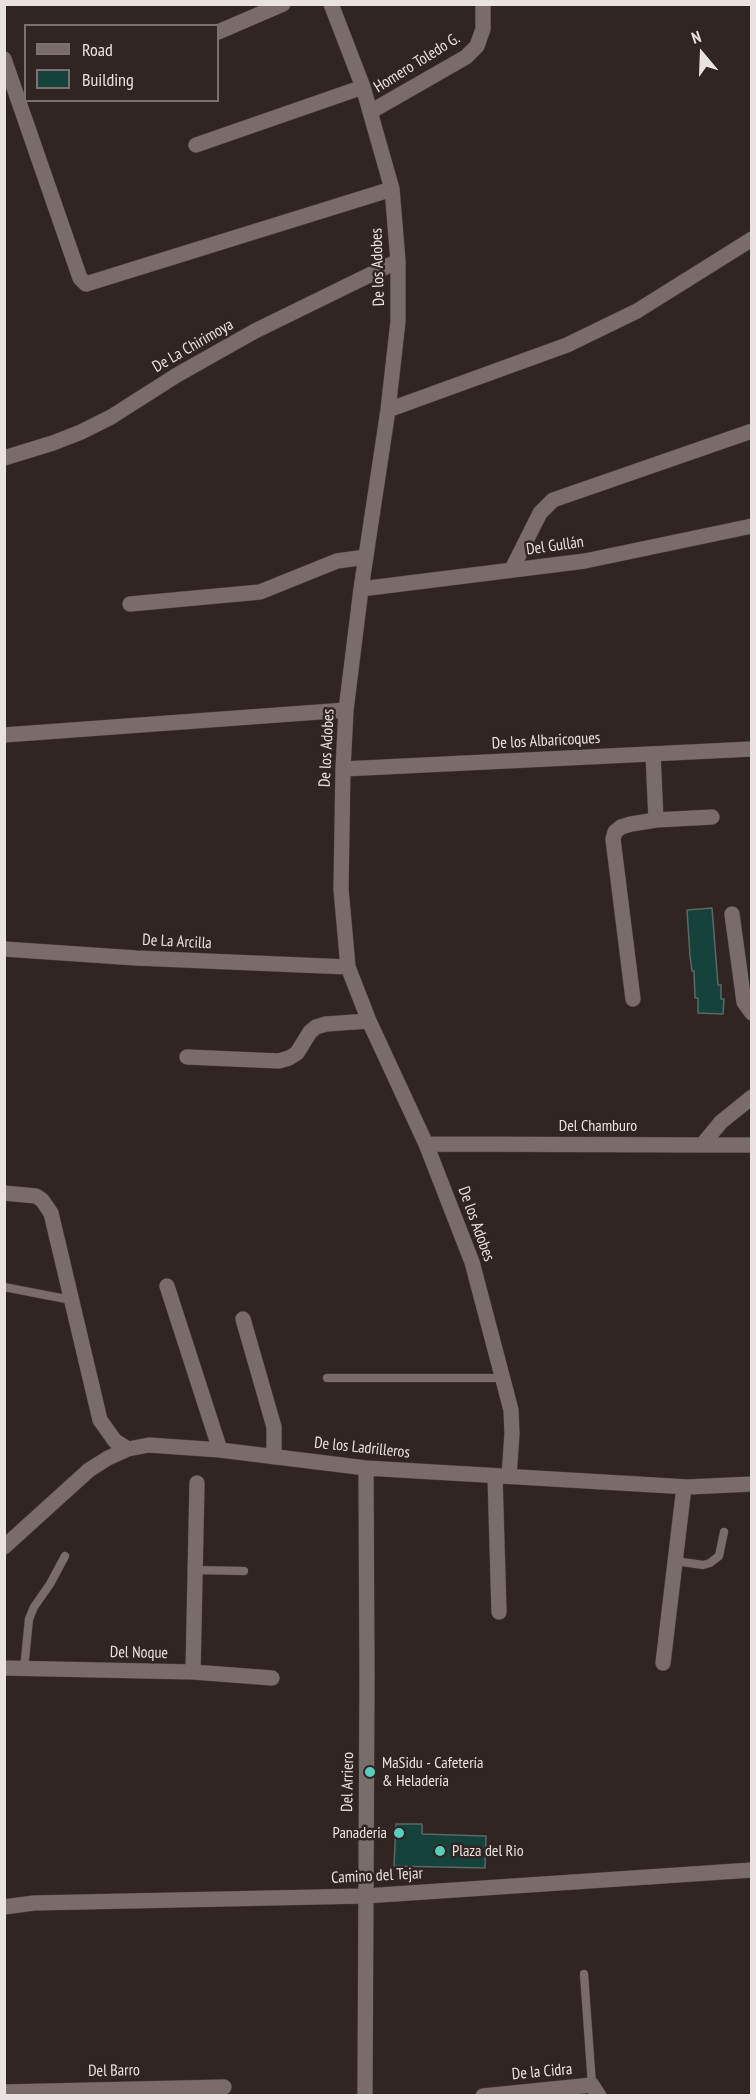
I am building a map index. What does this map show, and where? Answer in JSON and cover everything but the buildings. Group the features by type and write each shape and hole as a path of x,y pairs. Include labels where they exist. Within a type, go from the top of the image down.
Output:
{"street":[{"path":"219,32 283,4"},
{"name":"De los Adobes","path":"331,4 363,87 392,189 398,261 398,321 388,410 361,589 346,710 341,889 348,967 369,1021 426,1144 472,1262 503,1378 511,1422 502,1476 499,1612"},
{"name":"Homero Toledo G.","path":"370,112 466,57 477,46 483,29 483,4"},
{"path":"4,58 80,278 86,284 392,189"},
{"path":"196,145 363,87"},
{"path":"388,410 567,345 637,311 752,238"},
{"name":"De La Chirimoya","path":"4,458 53,443 111,417 177,375 255,331 398,261"},
{"path":"512,569 540,513 553,500 752,430"},
{"name":"Del Gullán","path":"361,589 585,561 752,526"},
{"path":"130,604 260,592 278,587 337,561 366,557"},
{"path":"4,735 346,710"},
{"name":"De los Albaricoques","path":"343,769 752,749"},
{"path":"653,754 656,820"},
{"path":"633,999 613,839 615,832 621,827 656,820 712,817"},
{"path":"732,914 744,1002 752,1012"},
{"name":"De La Arcilla","path":"4,949 136,958 348,967"},
{"path":"187,1057 279,1061 297,1053 310,1032 316,1027 326,1024 369,1021"},
{"path":"702,1144 721,1122 752,1097"},
{"name":"Del Chamburo","path":"426,1144 752,1144"},
{"path":"4,1193 36,1196 51,1213 100,1420 115,1441 128,1449"},
{"path":"167,1286 220,1450"},
{"path":"243,1319 274,1427 274,1457"},
{"name":"De los Ladrilleros","path":"4,1547 89,1470 128,1449 149,1445 220,1450 366,1468 684,1487 752,1484"},
{"name":"Del Arriero","path":"365,2096 366,1468"},
{"path":"193,1672 197,1483"},
{"path":"663,1664 684,1487"},
{"name":"Del Noque","path":"4,1668 193,1672 272,1678"},
{"name":"Camino del Tejar","path":"4,1906 365,1896 752,1870"},
{"name":"Del Barro","path":"4,2092 224,2087"},
{"name":"De la Cidra","path":"483,2096 595,2090"}],"lane":[{"path":"4,1287 71,1300"},
{"path":"327,1378 503,1378"},
{"path":"675,1561 703,1565 710,1563 719,1556 724,1532"},
{"path":"24,1669 29,1619 65,1556"},
{"path":"195,1570 244,1571"},
{"path":"584,1974 595,2090"}],"place":[{"name":"MaSidu - Cafetería & Heladería","path":"370,1772"},
{"name":"Panaderia","path":"399,1833"},
{"name":"Plaza del Rio","path":"440,1851"}]}
